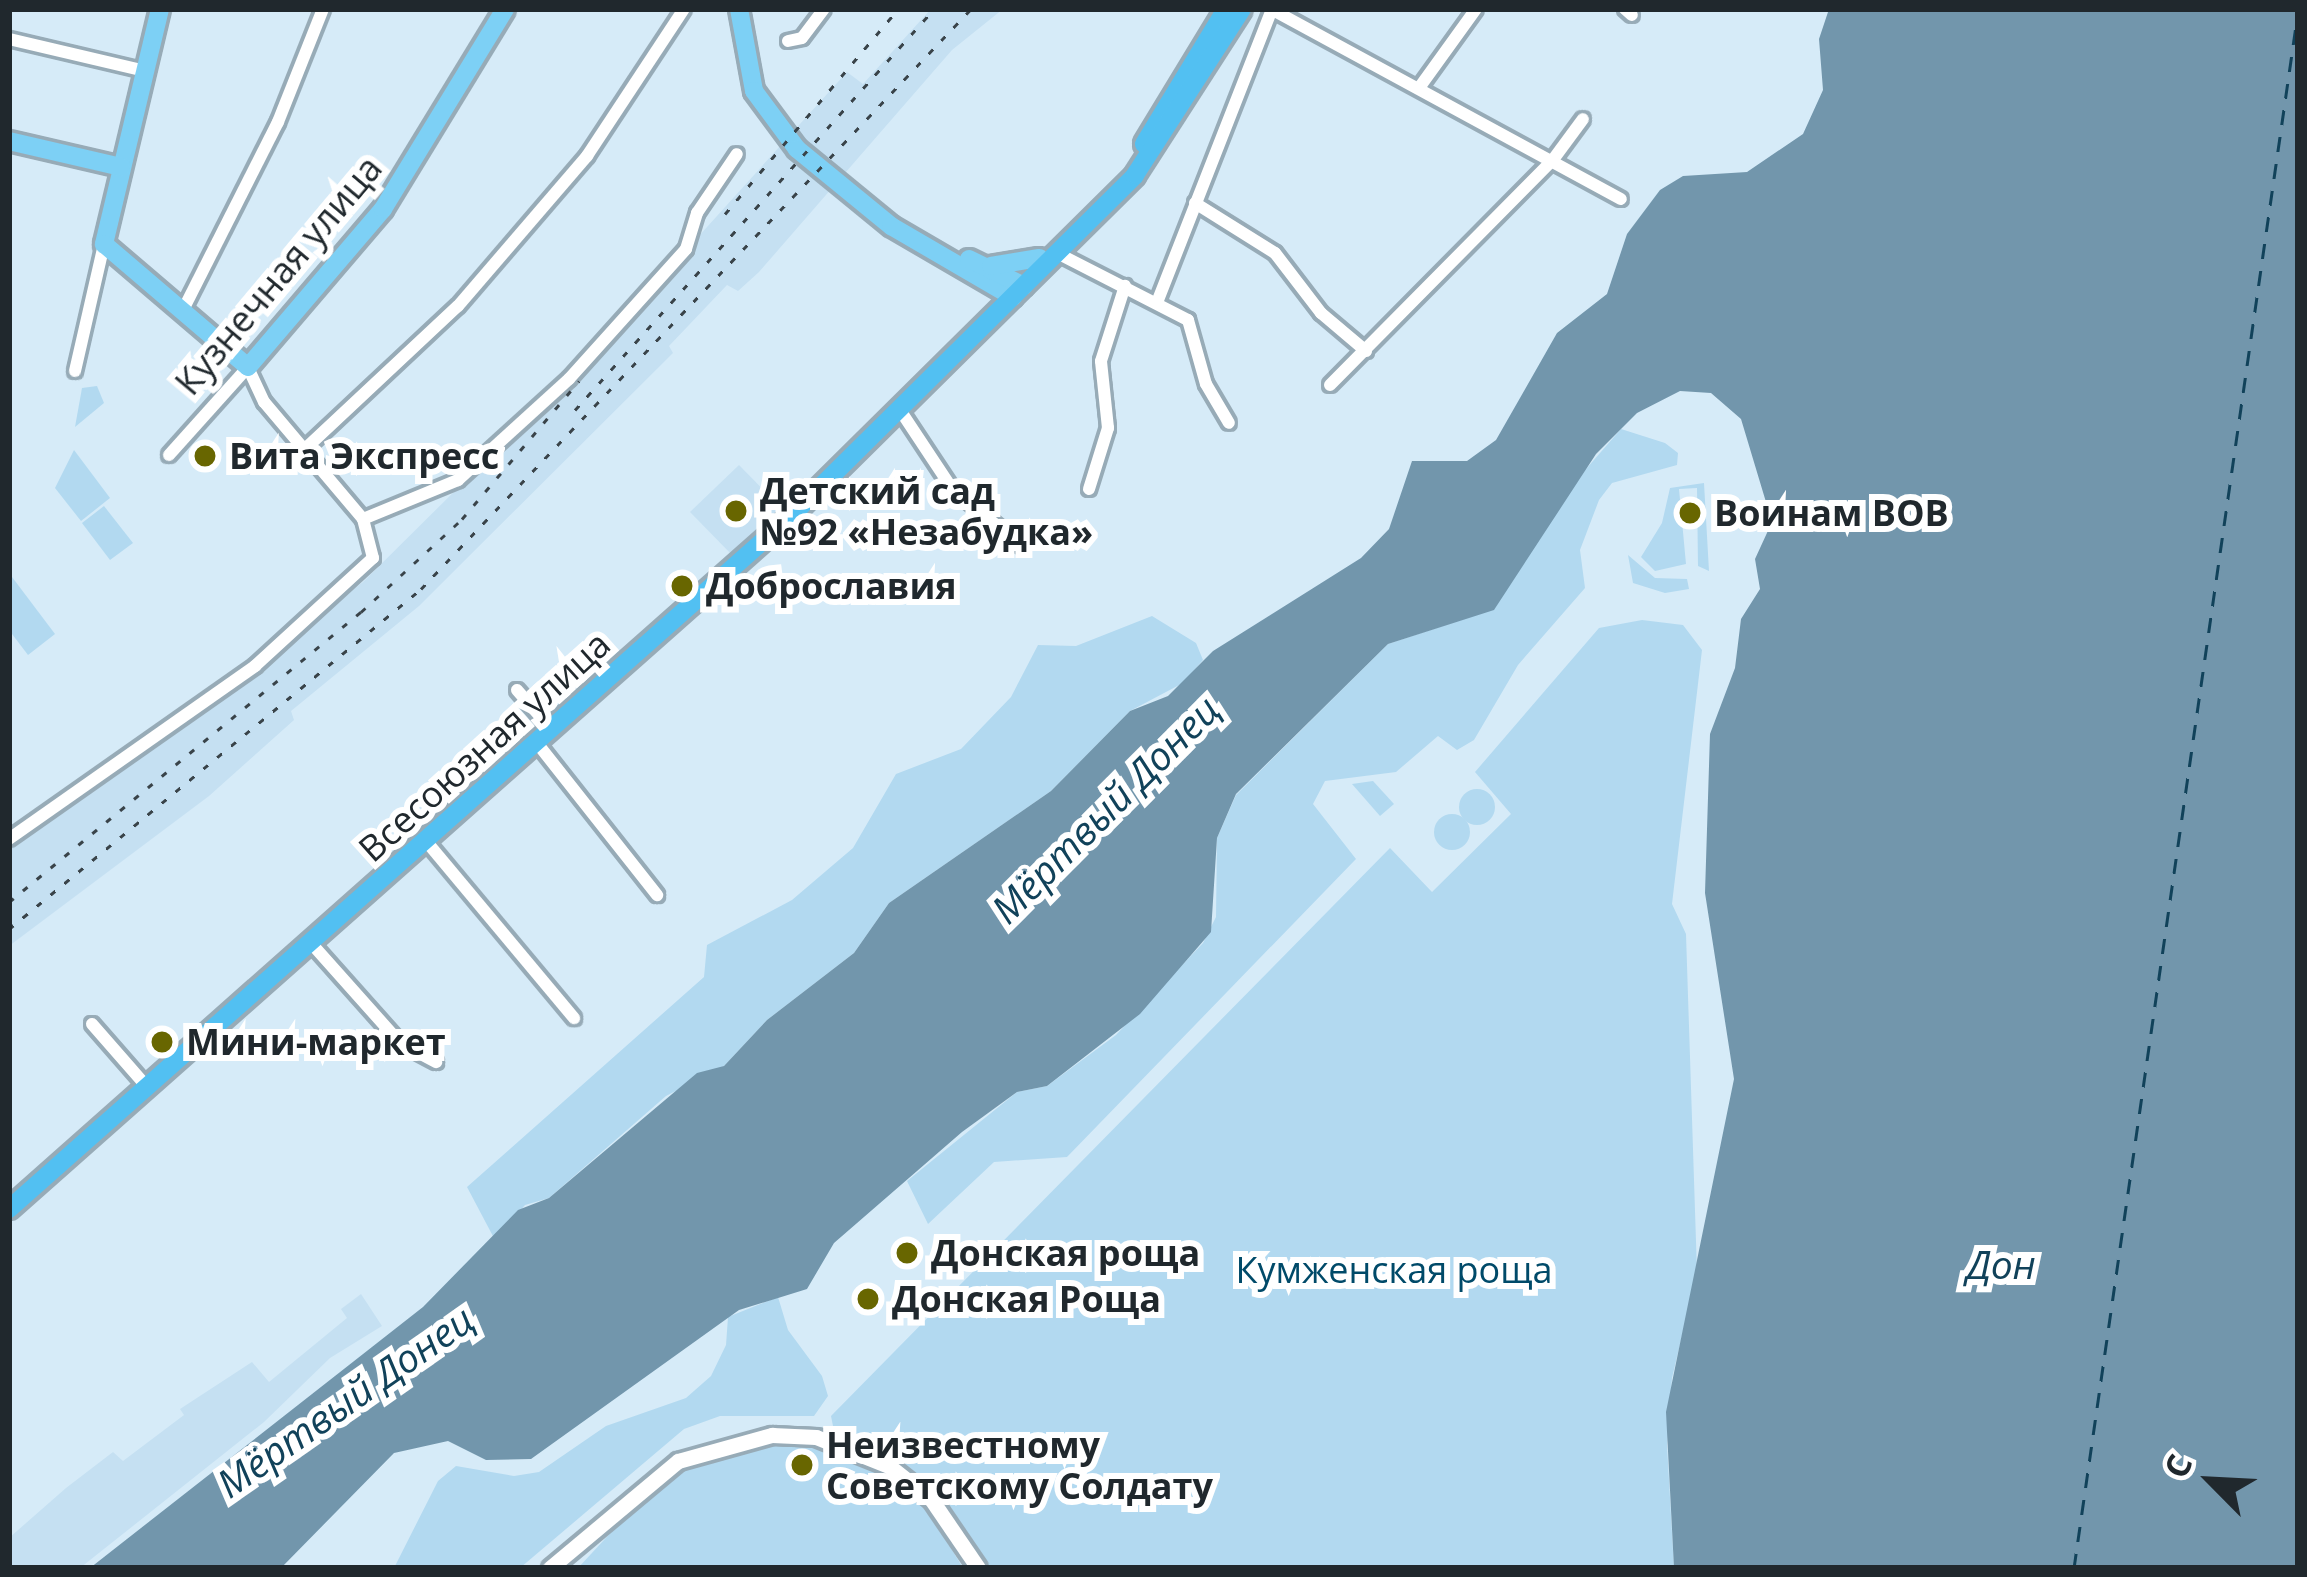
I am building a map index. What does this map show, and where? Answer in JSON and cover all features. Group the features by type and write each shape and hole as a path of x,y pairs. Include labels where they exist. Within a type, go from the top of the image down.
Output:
{"highway":[{"name":"Всесоюзная улица","path":"1049,256 1135,157 1226,9"},
{"name":"Всесоюзная улица","path":"9,1210 791,516 1174,123 1242,9"}],"main road":[{"path":"160,9 104,244 184,308 248,368"},
{"name":"Кузнечная улица","path":"248,368 383,209 505,9"},
{"path":"739,9 754,91 796,148 891,226 1014,289"},
{"path":"750,9 765,86 803,141 876,203 976,269 987,292 989,316"},
{"path":"9,141 121,167"},
{"path":"976,269 1049,256"}],"street":[{"path":"184,308 278,122 323,9"},
{"path":"305,449 458,306 544,206 684,9"},
{"path":"788,41 802,38 824,9"},
{"path":"1158,300 1272,9 1621,199"},
{"path":"1420,88 1476,9"},
{"path":"9,39 145,71"},
{"path":"1330,385 1440,266 1552,161 1583,119"},
{"path":"363,519 458,480 568,379 686,249 697,213 736,154"},
{"path":"1196,203 1275,253 1322,313 1366,351"},
{"path":"74,371 104,244"},
{"path":"1049,256 1158,300 1188,320 1206,384 1229,423"},
{"path":"1089,489 1108,428 1102,362 1125,286"},
{"path":"9,839 255,666 368,566 374,550 363,519 264,402 248,368"},
{"name":"Кузнечная улица","path":"169,455 248,368"},
{"path":"898,407 951,487 1021,547"},
{"path":"517,690 656,895"},
{"path":"426,841 574,1018"},
{"path":"311,943 400,1042 436,1062"},
{"path":"92,1024 148,1088"},
{"path":"550,1568 678,1461 772,1435 816,1437 889,1466 931,1499 979,1568"}],"shaded area":[{"path":"931,9 1003,9 952,50 759,272 738,291 727,285 669,346 673,353 419,606 291,711 294,720 209,796 9,946 9,834 87,776 96,787 363,582 586,361 847,72 863,84"},
{"name":"Детский сад №92 «Незабудка»","path":"739,465 783,510 734,557 690,512"},
{"path":"361,1294 382,1326 330,1358 264,1422 80,1568 9,1568 9,1538 66,1488 113,1452 123,1461 184,1415 180,1409 252,1362 269,1382 347,1318 341,1309"}],"green space":[{"path":"97,386 104,403 75,427 82,388"},
{"path":"1621,429 1665,443 1678,453 1677,465 1612,483 1599,500 1580,550 1585,588 1518,665 1474,740 1457,750 1438,736 1396,772 1325,781 1313,804 1356,859 1067,1157 994,1162 928,1224 907,1181 1017,1092 1047,1086 1116,1035 1203,943 1216,917 1217,838 1236,795 1388,644 1494,609 1572,485"},
{"path":"74,450 110,498 81,521 55,488"},
{"path":"1704,483 1709,571 1698,566 1697,488 1679,489 1686,564 1655,571 1641,557 1662,523 1670,488"},
{"path":"104,506 133,543 110,560 82,523"},
{"path":"1628,555 1655,578 1687,579 1689,589 1665,593 1633,583"},
{"path":"9,573 55,634 28,655 9,630"},
{"path":"1152,616 1196,643 1203,660 1183,683 1130,711 1051,791 889,903 854,953 767,1020 724,1066 666,1096 549,1198 525,1205 495,1240 467,1187 704,977 707,945 792,900 853,848 896,774 961,749 1011,697 1038,645 1076,646"},
{"name":"Кумженская роща","path":"1642,620 1683,625 1702,650 1672,904 1686,934 1697,1272 1672,1378 1667,1445 1674,1568 985,1568 940,1494 890,1455 833,1426 831,1416 1390,848 1432,892 1511,814 1475,772 1599,628"},
{"path":"1373,781 1394,804 1380,816 1352,784"},
{"path":"1477,789 1490,794 1495,807 1490,820 1477,825 1464,820 1459,807 1464,794"},
{"path":"1452,814 1464,820 1470,832 1464,844 1452,850 1440,844 1434,832 1440,820"},
{"path":"778,1297 788,1330 822,1376 828,1396 814,1416 720,1416 684,1429 520,1568 394,1568 438,1481 456,1466 514,1476 539,1472 606,1426 686,1398 711,1376 726,1345 728,1317"},
{"path":"770,1445 837,1449 879,1468 924,1504 963,1568 578,1568 655,1485 716,1456"}],"water":[{"name":"Дон","path":"1829,9 2298,9 2298,1568 1674,1568 1666,1412 1734,1079 1705,893 1710,734 1735,668 1741,619 1760,589 1755,559 1772,522 1741,419 1711,393 1680,391 1637,413 1596,454 1494,610 1388,644 1236,794 1217,838 1211,932 1140,1014 1047,1086 1017,1092 962,1132 834,1243 807,1289 739,1310 531,1459 486,1460 448,1441 394,1453 281,1568 90,1568 423,1307 518,1210 549,1198 697,1073 724,1066 767,1020 854,953 889,903 1051,791 1130,711 1168,696 1213,651 1361,558 1389,529 1412,461 1467,461 1496,440 1557,333 1607,294 1627,234 1660,190 1683,176 1747,172 1803,134 1823,90 1819,39"}],"ferry route":[{"path":"2074,1568 2298,12"}],"railway":[{"path":"725,214 898,9"},
{"path":"575,410 934,9"},
{"path":"9,929 421,589 971,9"},
{"path":"9,902 361,612 462,519 579,381"}],"place":[{"name":"Вита Экспресс","path":"205,456"},
{"name":"Детский сад №92 «Незабудка»","path":"736,511"},
{"name":"Воинам ВОВ","path":"1690,513"},
{"name":"Доброславия","path":"682,586"},
{"name":"Мини-маркет","path":"162,1042"},
{"name":"Донская роща","path":"907,1253"},
{"name":"Донская Роща","path":"868,1299"},
{"name":"Неизвестному Советскому Солдату","path":"802,1465"}],"water label":[{"name":"Мёртвый Донец","path":"1105,809"},
{"name":"Мёртвый Донец","path":"345,1401"}]}
